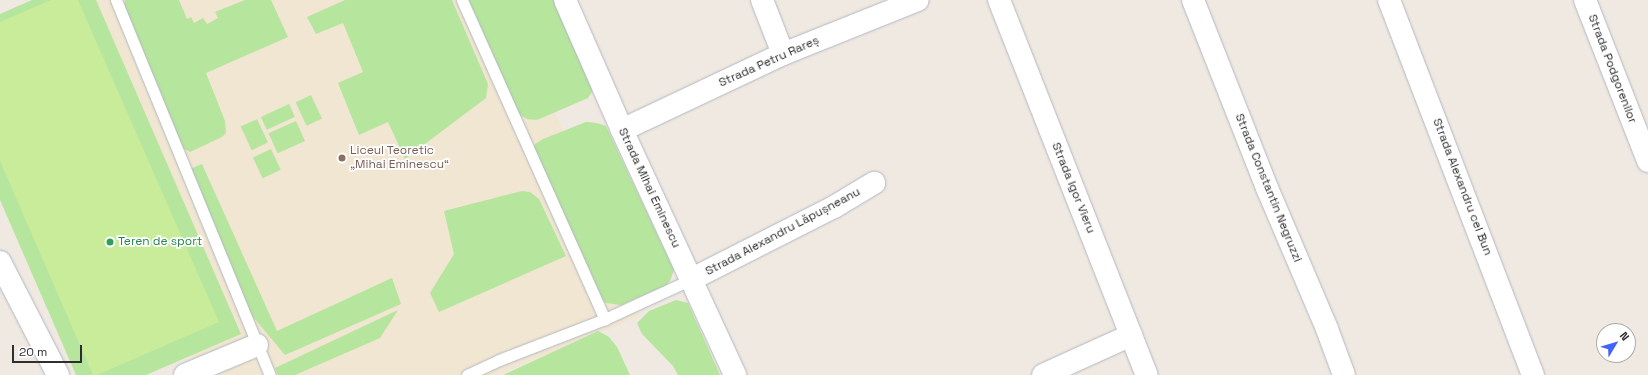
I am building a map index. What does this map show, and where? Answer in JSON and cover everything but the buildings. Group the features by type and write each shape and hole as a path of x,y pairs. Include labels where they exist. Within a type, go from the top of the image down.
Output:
{"street":[{"name":"Strada Mihai Eminescu","path":"565,0 622,130 735,375"},
{"path":"762,0 783,54"},
{"name":"Strada Petru Rareș","path":"622,130 783,54 918,0"},
{"name":"Strada Igor Vieru","path":"999,0 1147,375"},
{"name":"Strada Constantin Negruzzi","path":"1193,0 1267,188 1327,329 1344,375"},
{"name":"Strada Alexandru cel Bun","path":"1389,0 1533,375"},
{"name":"Strada Podgorenilor","path":"1585,0 1648,161"},
{"name":"Strada Alexandru Lăpușneanu","path":"692,279 834,207 874,183"},
{"path":"0,262 58,375"},
{"path":"1043,375 1131,335"},
{"path":"185,375 257,345"}],"lane":[{"path":"116,0 270,375"},
{"path":"462,0 605,319"},
{"path":"468,375 499,360 605,319 692,279"}],"shaded area":[{"name":"Liceul Teoretic „Mihai Eminescu“","path":"44,0 508,0 640,316 498,375 200,375"}],"green space":[{"name":"Teren de sport","path":"32,0 96,0 241,334 146,375 76,375 0,200 0,14"},
{"name":"Teren de sport","path":"51,0 78,0 219,322 97,375 93,375 0,161 0,22"},
{"path":"125,0 179,0 187,19 191,17 194,23 203,18 207,24 218,18 215,12 245,0 271,0 288,37 206,73 225,121 226,133 222,137 190,152 182,148 124,8"},
{"path":"345,0 452,0 488,84 486,98 405,159 388,122 359,135 338,83 363,72 343,23 316,34 307,17"},
{"path":"467,0 554,0 592,85 592,92 588,98 537,120 527,119 520,115 515,109"},
{"path":"311,95 322,119 307,126 296,102"},
{"path":"289,104 295,117 267,130 261,117"},
{"path":"257,119 268,143 252,150 241,127"},
{"path":"296,121 305,141 278,153 269,133"},
{"path":"586,122 606,126 674,270 670,281 665,286 621,305 606,303 600,298 534,153 535,144 543,139"},
{"path":"271,149 281,170 263,178 253,157"},
{"path":"202,164 277,331 392,278 401,304 285,355 249,312 190,169"},
{"path":"522,191 530,192 539,199 566,256 439,312 430,293 454,254 444,211"},
{"path":"676,300 688,303 720,375 678,375 673,366 642,334 637,323 649,311"},
{"path":"398,310 380,338 295,375 278,375 275,368"},
{"path":"598,331 609,337 617,347 630,375 503,375"}],"place":[{"name":"Liceul Teoretic „Mihai Eminescu“","path":"342,158"},
{"name":"Teren de sport","path":"110,242"}]}
